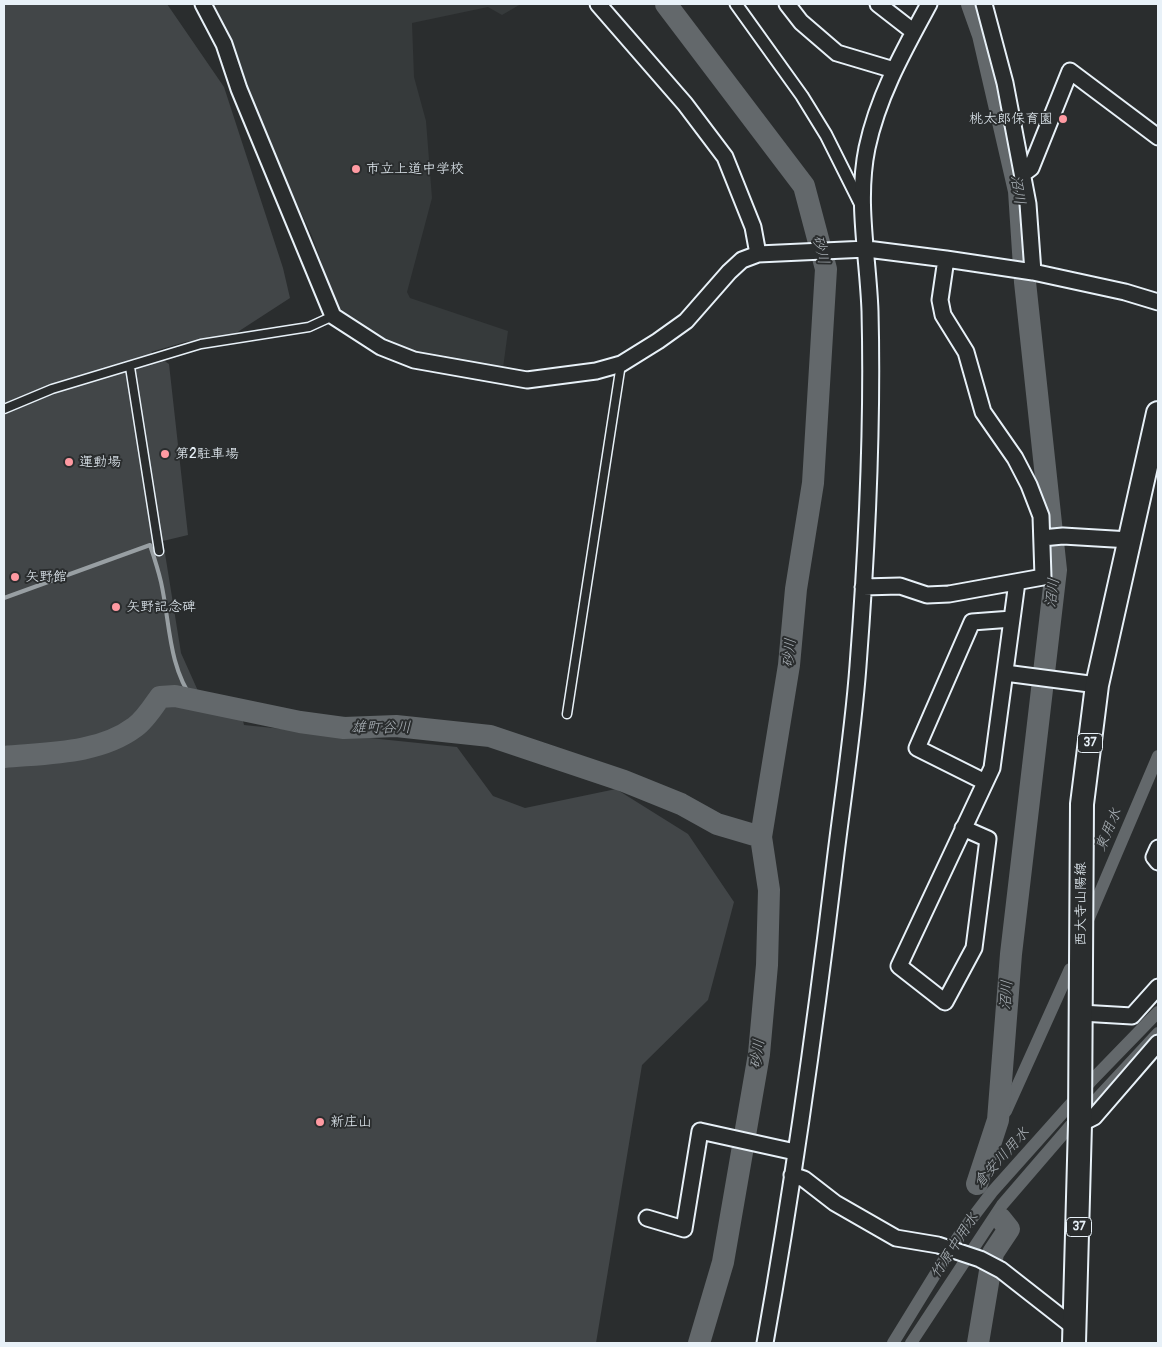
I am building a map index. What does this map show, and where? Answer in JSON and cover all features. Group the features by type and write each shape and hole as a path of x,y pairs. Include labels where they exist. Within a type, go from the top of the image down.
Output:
{"main road":[{"name":"西大寺山陽線","path":"1075,1335 1080,1118 1082,804 1097,685 1158,413"}],"street":[{"path":"203,4 224,44 239,89 333,316 381,347 414,360 527,380 596,371 621,364 686,321 742,260 763,254 862,249 946,259 1033,272 1125,292 1158,302"},
{"path":"598,4 685,104 725,157 763,254"},
{"path":"736,4 802,96 826,135 861,205"},
{"path":"787,4 801,22 837,53 894,70"},
{"path":"878,4 914,32"},
{"path":"765,1343 782,1250 820,978 858,668 871,444 861,205 867,148 884,90 929,4"},
{"path":"984,4 1005,83 1023,174 1032,233 1033,272"},
{"path":"1023,174 1031,168 1070,71 1158,137"},
{"path":"862,587 900,586 927,595 950,594 1043,577 1040,516 1029,485 1015,458 983,412 966,352 943,315 940,300 946,259"},
{"path":"1042,538 1063,536 1130,540"},
{"path":"963,828 988,839 974,948 946,1002 899,966 963,828 992,768 1017,582"},
{"path":"985,782 917,748 972,622 1012,620"},
{"path":"1005,673 1097,685"},
{"path":"1158,848 1154,857 1158,862"},
{"path":"1081,1013 1132,1016 1158,987"},
{"path":"1080,1118 1094,1117 1158,1043"},
{"path":"647,1218 684,1229 700,1131 795,1152"},
{"path":"792,1176 804,1179 835,1203 896,1238 938,1246 961,1253 980,1259 1001,1270 1075,1335"}],"lane":[{"path":"4,410 52,389 201,344 309,327 333,316"},
{"path":"567,714 621,364"},
{"path":"130,367 159,551"}],"shaded area":[{"path":"4,4 167,4 224,87 283,268 290,298 233,335 185,342 151,352 169,364 188,535 163,541 181,653 198,691 238,700 244,725 457,747 493,796 525,808 616,789 688,834 734,902 708,1000 642,1065 596,1343 4,1343"},
{"name":"市立上道中学校","path":"213,4 521,4 502,15 488,7 412,23 414,77 426,121 432,198 407,292 410,298 508,331 503,368 408,351 352,322 337,306 312,236 268,141 234,50"}],"waterway":[{"name":"砂川","path":"666,4 804,186 826,269 813,483 796,589 789,665 761,837 769,890 767,965 759,1054 723,1262 699,1343"},
{"name":"沼川","path":"972,4 983,35 1019,191 1025,282 1056,570 1011,954 998,1120 977,1184"},
{"path":"4,598 150,545 161,582 174,658 185,687 193,700"},
{"name":"雄町谷川","path":"4,757 72,751 105,743 121,736 139,724 160,697 175,696 300,722 344,728 396,726 490,736 624,781 681,804 717,824 761,837"},
{"name":"東用水","path":"1089,918 1158,756"},
{"name":"東用水","path":"998,1120 1006,1111 1070,969"},
{"name":"倉安川用水","path":"893,1343 960,1234 992,1192 1093,1079 1158,1012"},
{"name":"竹原中用水","path":"1092,1104 1158,1033"},
{"name":"竹原中用水","path":"911,1343 1002,1205 1071,1125"},
{"name":"沼川","path":"978,1343 993,1253 1009,1229 1001,1219"}],"place":[{"name":"桃太郎保育園","path":"1063,119"},
{"name":"市立上道中学校","path":"356,169"},
{"name":"第2駐車場","path":"165,454"},
{"name":"運動場","path":"69,462"},
{"name":"矢野館","path":"15,577"},
{"name":"矢野記念碑","path":"116,607"},
{"name":"新庄山","path":"320,1122"}]}
